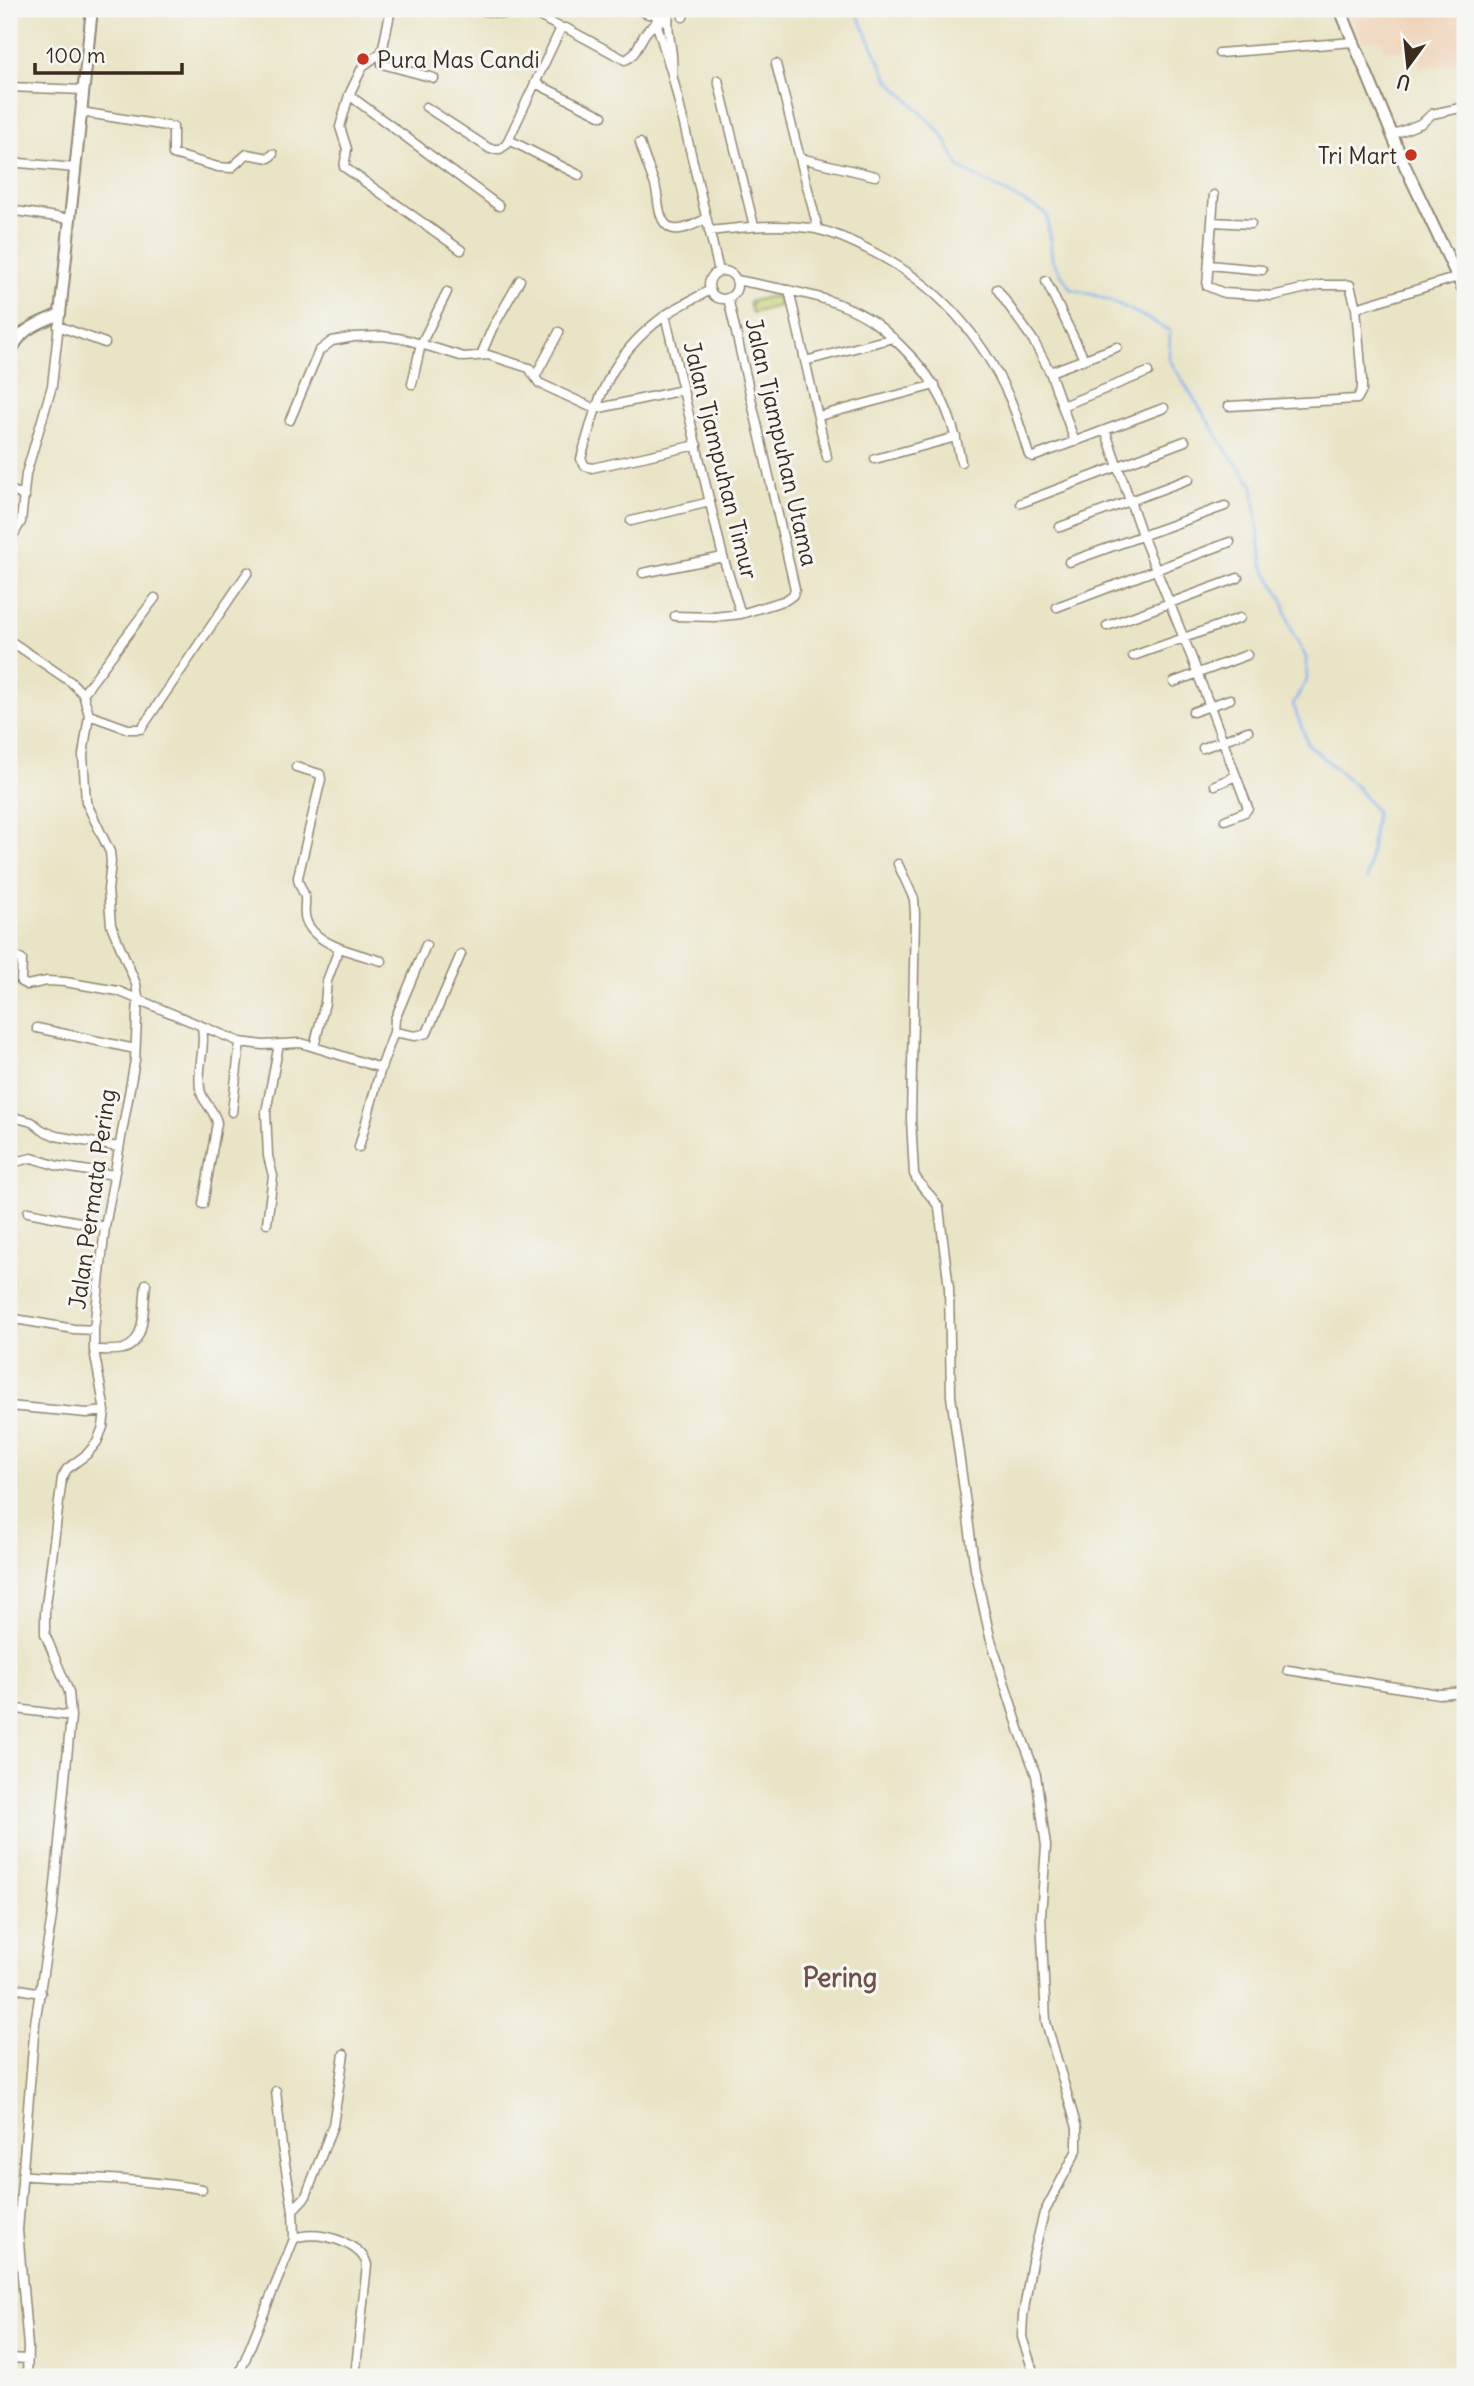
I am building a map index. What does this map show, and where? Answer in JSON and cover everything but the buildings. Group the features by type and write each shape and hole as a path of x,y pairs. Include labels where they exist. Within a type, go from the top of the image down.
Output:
{"street":[{"path":"9,542 21,522 26,474 52,386 92,9"},
{"path":"391,9 382,52 381,60 384,65 434,78"},
{"path":"473,9 505,14"},
{"path":"637,9 648,14 669,13 673,79"},
{"path":"1340,9 1392,135 1465,293"},
{"path":"537,15 627,60 658,15"},
{"path":"658,15 719,271"},
{"path":"426,107 495,150 506,145 561,28"},
{"path":"1219,53 1353,42"},
{"path":"382,52 363,66 349,95 340,127 347,149 344,167 461,250"},
{"path":"776,64 818,229"},
{"path":"718,80 754,226"},
{"path":"535,83 603,116"},
{"path":"9,87 83,90"},
{"path":"349,95 499,206"},
{"path":"1392,135 1422,123 1432,114 1465,107"},
{"path":"81,112 173,127 173,153 218,167 231,168 247,154 269,158 272,154"},
{"path":"509,140 579,175"},
{"path":"640,143 662,218 669,227 686,228 706,219"},
{"path":"800,158 875,176"},
{"path":"9,162 75,168"},
{"path":"1214,195 1207,286 1216,292 1272,296 1320,285 1351,286 1356,308 1362,390 1357,399 1229,406"},
{"path":"9,210 70,219"},
{"path":"1212,222 1251,224"},
{"path":"709,231 754,226 818,229 897,264 933,291 958,316 981,347 1011,402 1029,455 1033,457 1164,408"},
{"path":"1209,265 1262,270"},
{"path":"710,290 712,277 719,271 729,272 736,280 789,290 843,307 874,322 893,338 935,385 946,406 961,462"},
{"path":"1356,308 1458,277"},
{"path":"481,355 492,328 520,280"},
{"path":"710,290 718,298 728,298 736,291 736,280"},
{"path":"1046,281 1084,359"},
{"path":"997,289 1033,340 1049,372 1075,442"},
{"path":"697,445 592,468 585,466 581,460 595,409 610,375 626,351 665,315 710,290"},
{"path":"789,290 827,457"},
{"path":"412,384 421,344 447,292"},
{"name":"Jalan Tjampuhan Utama","path":"728,298 795,584 793,595 786,600 741,614"},
{"path":"9,355 15,341 26,329 60,314"},
{"name":"Jalan Tjampuhan Timur","path":"665,315 723,557 741,614"},
{"path":"58,327 105,343"},
{"path":"535,377 559,332"},
{"path":"290,420 319,351 332,341 354,337 382,336 421,344 464,358 488,355 529,368 539,383 547,388 595,409 683,390"},
{"path":"805,361 893,338"},
{"path":"1049,372 1117,347"},
{"path":"1062,406 1148,372"},
{"path":"819,416 935,385"},
{"path":"1105,430 1155,570 1198,673 1248,811 1225,820"},
{"path":"875,459 956,437"},
{"path":"1021,503 1185,441"},
{"path":"1060,527 1189,480"},
{"path":"9,489 25,497"},
{"path":"631,521 710,502"},
{"path":"1069,562 1225,506"},
{"path":"1057,607 1230,542"},
{"path":"643,573 723,557"},
{"path":"89,715 128,729 142,729 248,572"},
{"path":"1107,626 1238,578"},
{"path":"9,640 71,682 83,694 155,598"},
{"path":"675,616 714,617 741,614"},
{"path":"1133,656 1240,618"},
{"path":"1174,682 1247,655"},
{"name":"Jalan Permata Pering","path":"27,2377 28,2359 13,2243 36,2023 59,1848 71,1716 69,1692 47,1641 45,1613 62,1478 68,1469 88,1454 103,1427 105,1411 94,1350 94,1330 105,1227 118,1147 124,1127 135,1049 138,997 136,984 111,925 108,890 110,852 86,802 83,755 89,715 83,694"},
{"path":"1193,712 1230,699"},
{"path":"1203,748 1248,731"},
{"path":"296,767 320,774 321,779 298,877 304,894 305,917 312,929 339,948 382,961"},
{"path":"1215,785 1236,776"},
{"path":"898,864 912,894 915,915 911,1119 914,1174 939,1208 949,1288 951,1396 975,1569 990,1637 1036,1775 1046,1846 1041,1916 1046,2022 1077,2128 1077,2150 1044,2213 1029,2274 1022,2337 1035,2377"},
{"path":"359,1147 394,1032 395,1019 426,945"},
{"path":"314,1047 325,1003 327,981 339,948"},
{"path":"9,954 22,960 21,982 27,985 47,981 65,982 118,991 138,997 240,1042 301,1043 381,1068"},
{"path":"394,1032 422,1036 427,1033 461,954"},
{"path":"202,1027 204,1049 200,1089 202,1097 215,1112 217,1123 203,1204"},
{"path":"37,1028 135,1049"},
{"path":"232,1112 240,1042"},
{"path":"267,1223 273,1176 268,1156 266,1112 279,1044"},
{"path":"9,1116 32,1122 56,1136 118,1147"},
{"path":"9,1159 19,1161 32,1158 58,1166 114,1175"},
{"path":"28,1212 105,1227"},
{"path":"94,1350 123,1349 136,1342 146,1284"},
{"path":"9,1318 94,1330"},
{"path":"9,1406 63,1412 105,1411"},
{"path":"1288,1670 1439,1694 1465,1692"},
{"path":"9,1708 71,1716"},
{"path":"9,1987 41,1993"},
{"path":"293,2210 306,2196 332,2125 344,2054"},
{"path":"238,2377 294,2239 293,2210 276,2091"},
{"path":"22,2175 56,2179 159,2182 202,2189"},
{"path":"294,2239 311,2235 336,2240 360,2250 366,2258 368,2265 355,2377"},
{"path":"9,2358 28,2359"}],"shaded area":[{"path":"1348,9 1465,9 1465,65 1421,66 1420,51 1385,50 1383,40 1363,41"}],"green space":[{"path":"776,295 779,306 752,313 749,302"}],"waterway":[{"path":"855,9 888,79 942,134 960,168 1047,214 1052,259 1071,289 1134,311 1170,331 1169,359 1228,453 1253,485 1262,564 1282,598 1292,632 1306,657 1307,680 1293,704 1308,744 1358,788 1376,812 1367,880"}],"place":[{"name":"Pura Mas Candi","path":"363,59"},
{"name":"Tri Mart","path":"1411,155"}],"district":[{"name":"Pering","path":"840,1977"}]}
